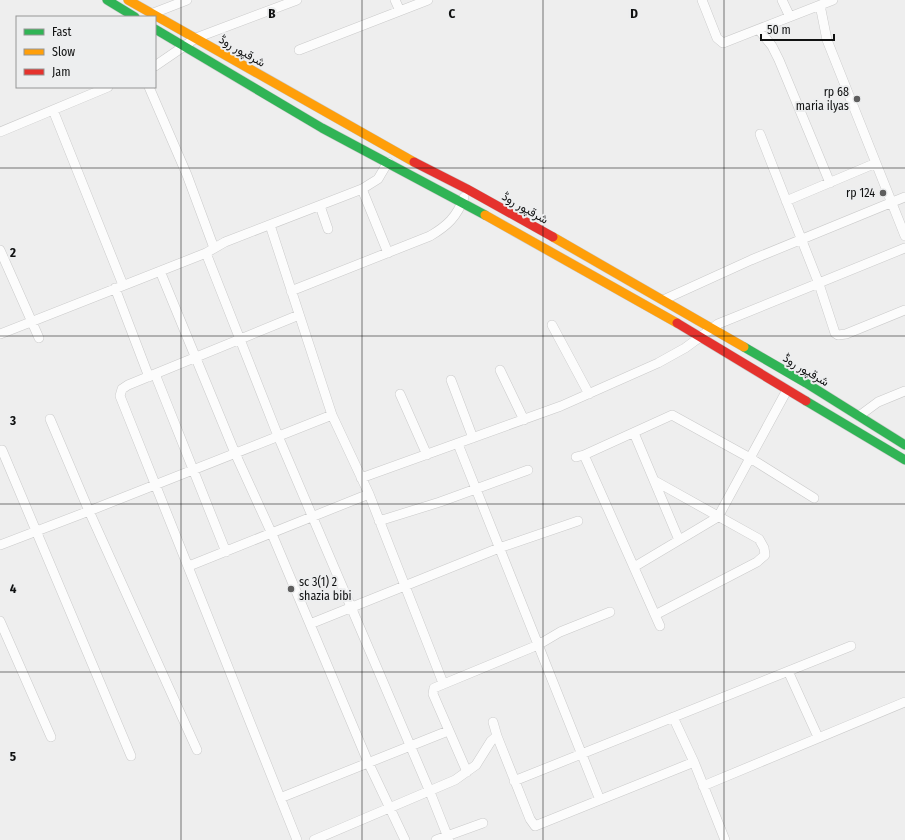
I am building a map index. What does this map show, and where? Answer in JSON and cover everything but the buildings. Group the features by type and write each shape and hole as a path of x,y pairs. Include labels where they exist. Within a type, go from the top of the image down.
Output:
{"main road":[{"path":"107,0 133,16"},
{"name":"شرقپور روڈ","path":"128,0 155,16"},
{"name":"شرقپور روڈ","path":"156,17 196,38 390,150 467,188 663,300 806,383 905,445"},
{"name":"شرقپور روڈ","path":"156,30 322,128 462,202 702,337 787,390 905,460"}],"street":[{"path":"151,14 187,0"},
{"path":"156,65 196,38 297,0"},
{"path":"395,0 400,11"},
{"path":"299,50 428,0"},
{"path":"703,0 715,34 721,43 726,43 833,0"},
{"path":"782,0 790,17"},
{"path":"820,5 827,40 905,236"},
{"path":"759,30 772,46 779,60 830,183"},
{"path":"0,132 106,88"},
{"path":"149,88 187,175 210,251 240,339 278,436 430,792 448,838"},
{"path":"53,110 152,375 226,552"},
{"path":"760,134 819,284 833,329 838,335 846,334 905,310"},
{"path":"0,334 31,320 160,271 270,225 362,189 378,179 388,162"},
{"path":"786,201 876,163"},
{"path":"291,291 430,236 453,220 467,188"},
{"path":"362,189 388,253"},
{"path":"663,300 751,260 905,198"},
{"path":"320,206 328,229"},
{"path":"270,225 298,315 332,415 368,494 406,586 443,683"},
{"path":"361,478 524,420 589,394 658,363 702,337 718,324 905,248"},
{"path":"0,251 39,338"},
{"path":"160,271 235,453 272,534 368,762 388,808 405,840"},
{"path":"297,840 120,396 121,391 125,387 298,315"},
{"path":"552,325 589,394"},
{"path":"500,370 524,420"},
{"path":"450,380 473,438"},
{"path":"634,567 718,518 787,390"},
{"path":"859,416 878,402 905,391"},
{"path":"400,394 427,455"},
{"path":"0,545 37,530 89,512 332,415"},
{"path":"660,626 634,567 580,456 672,415 750,458 814,498"},
{"path":"50,419 89,512 197,750"},
{"path":"634,433 679,540"},
{"path":"458,444 600,800"},
{"path":"2,450 131,756"},
{"path":"379,521 440,502 528,470"},
{"path":"655,482 759,540 764,548 765,555 757,562 656,615"},
{"path":"189,566 272,534 368,494"},
{"path":"310,624 499,548 578,521"},
{"path":"467,772 432,692 434,688 538,645 560,632 610,612"},
{"path":"0,621 51,737"},
{"path":"514,780 851,646"},
{"path":"788,671 818,737"},
{"path":"704,786 818,737 905,702"},
{"path":"673,717 694,762 726,840"},
{"path":"493,722 514,780 530,819 535,826 694,762"},
{"path":"280,798 448,731"},
{"path":"314,840 388,808 430,792 467,772 476,765 491,741 497,736"},
{"path":"436,840 448,838 483,823"}],"traffic: fast":[{"path":"107,0 133,16"},
{"path":"156,30 322,128 485,215"},
{"path":"744,347 806,383 905,445"},
{"path":"806,401 905,460"}],"traffic: slow":[{"path":"128,0 414,162"},
{"path":"485,215 677,323"},
{"path":"553,237 744,347"}],"traffic: jam":[{"path":"414,162 467,189 553,237"},
{"path":"677,323 806,401"}],"place":[{"name":"rp 68 maria ilyas","path":"857,99"},
{"name":"rp 124","path":"883,193"},
{"name":"sc 3(1) 2 shazia bibi","path":"291,589"}]}
